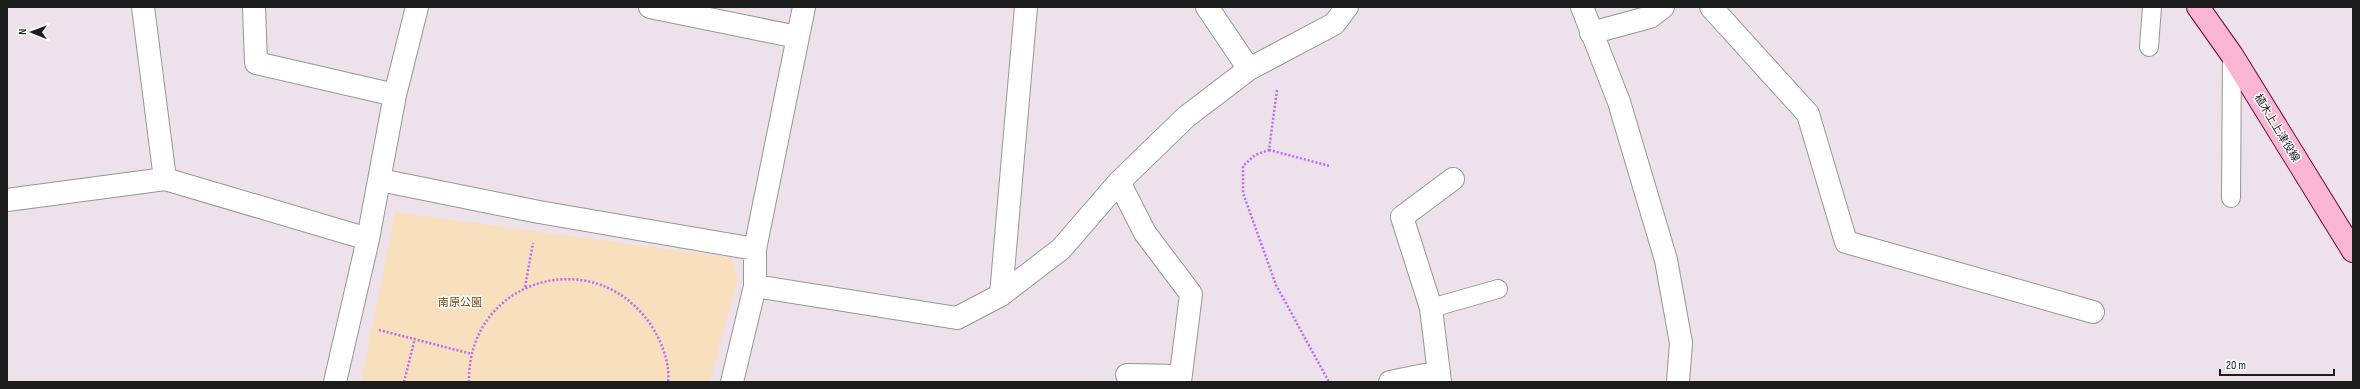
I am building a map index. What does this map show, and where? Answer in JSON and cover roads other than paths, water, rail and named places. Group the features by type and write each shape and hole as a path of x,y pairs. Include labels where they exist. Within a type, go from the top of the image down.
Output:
{"main road":[{"name":"植木上上津役線","path":"2198,7 2232,55 2353,251"}],"street":[{"path":"143,7 165,179"},
{"path":"254,7 256,63 395,95"},
{"path":"335,382 368,239 395,95 416,7"},
{"path":"650,7 797,37"},
{"path":"732,382 755,286 755,249 804,7"},
{"path":"1000,295 1026,7"},
{"path":"1207,7 1249,69"},
{"path":"755,286 957,318 1000,295 1061,249 1119,182 1186,117 1249,69 1334,24 1347,7"},
{"path":"1582,7 1619,102 1666,260 1681,343 1678,382"},
{"path":"1591,33 1650,17 1663,7"},
{"path":"1711,7 1808,114 1846,242 2093,312"},
{"path":"7,200 165,179 368,239"},
{"path":"1390,382 1440,377 1431,308 1402,217 1452,179"},
{"path":"380,180 539,212 755,249"},
{"path":"1119,182 1146,233 1191,294 1180,379 1127,375"}],"lane":[{"path":"2149,47 2152,7"},
{"path":"2231,198 2232,55"},
{"path":"1431,308 1498,289"}],"park label":[{"name":"南原公園","path":"460,302"}]}
